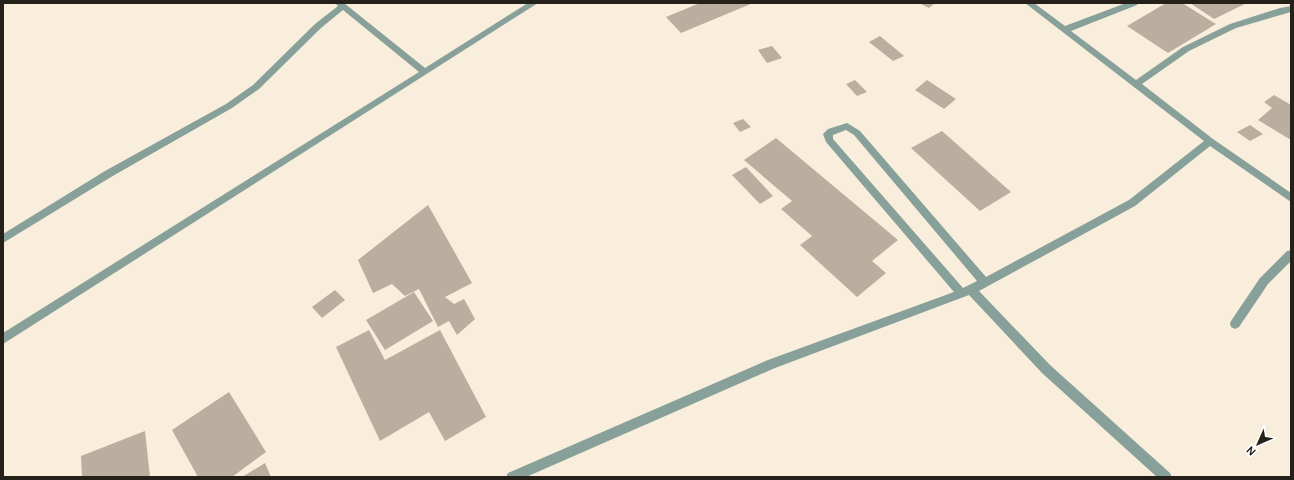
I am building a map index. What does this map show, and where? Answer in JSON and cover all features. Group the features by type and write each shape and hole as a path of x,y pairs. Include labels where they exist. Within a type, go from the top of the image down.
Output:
{"street":[{"path":"3,339 534,3"},
{"path":"1029,3 1210,140 1291,198"},
{"path":"1064,30 1134,3"},
{"path":"3,239 108,174 229,106 256,88 340,5 424,72"},
{"path":"1136,84 1186,49 1233,26 1283,10 1291,9"},
{"path":"985,283 857,133 847,126 831,131 828,134 829,140 966,291 1046,369 1166,477"},
{"path":"512,477 772,364 985,283 1132,203 1210,140"},
{"path":"1235,324 1264,281 1291,254"}],"building":[{"path":"700,3 753,3 681,33 666,17"},
{"path":"919,3 935,3 929,8"},
{"path":"1166,3 1182,3 1216,24 1168,53 1127,26"},
{"path":"1190,3 1247,3 1214,19"},
{"path":"880,36 904,56 893,61 869,42"},
{"path":"772,46 782,58 767,63 758,50"},
{"path":"855,80 867,92 857,96 846,84"},
{"path":"927,80 956,99 944,109 915,90"},
{"path":"1274,95 1291,105 1291,140 1258,120 1272,108 1264,102"},
{"path":"743,119 751,127 740,132 733,123"},
{"path":"1250,125 1263,134 1250,141 1237,132"},
{"path":"942,131 1011,192 980,211 911,148"},
{"path":"776,138 898,240 872,261 886,273 857,297 800,245 812,236 781,209 792,201 744,160"},
{"path":"746,167 773,196 760,204 732,175"},
{"path":"428,205 472,283 445,297 454,304 464,299 475,319 457,335 449,321 438,327 419,289 405,296 392,284 373,293 358,260"},
{"path":"335,290 345,300 322,318 312,307"},
{"path":"414,292 433,321 385,350 366,320"},
{"path":"369,330 385,360 440,330 486,417 445,441 429,412 380,441 336,347"},
{"path":"229,392 266,452 232,477 198,477 172,430"},
{"path":"145,431 150,477 82,477 81,456"},
{"path":"265,463 271,477 242,477"}]}
